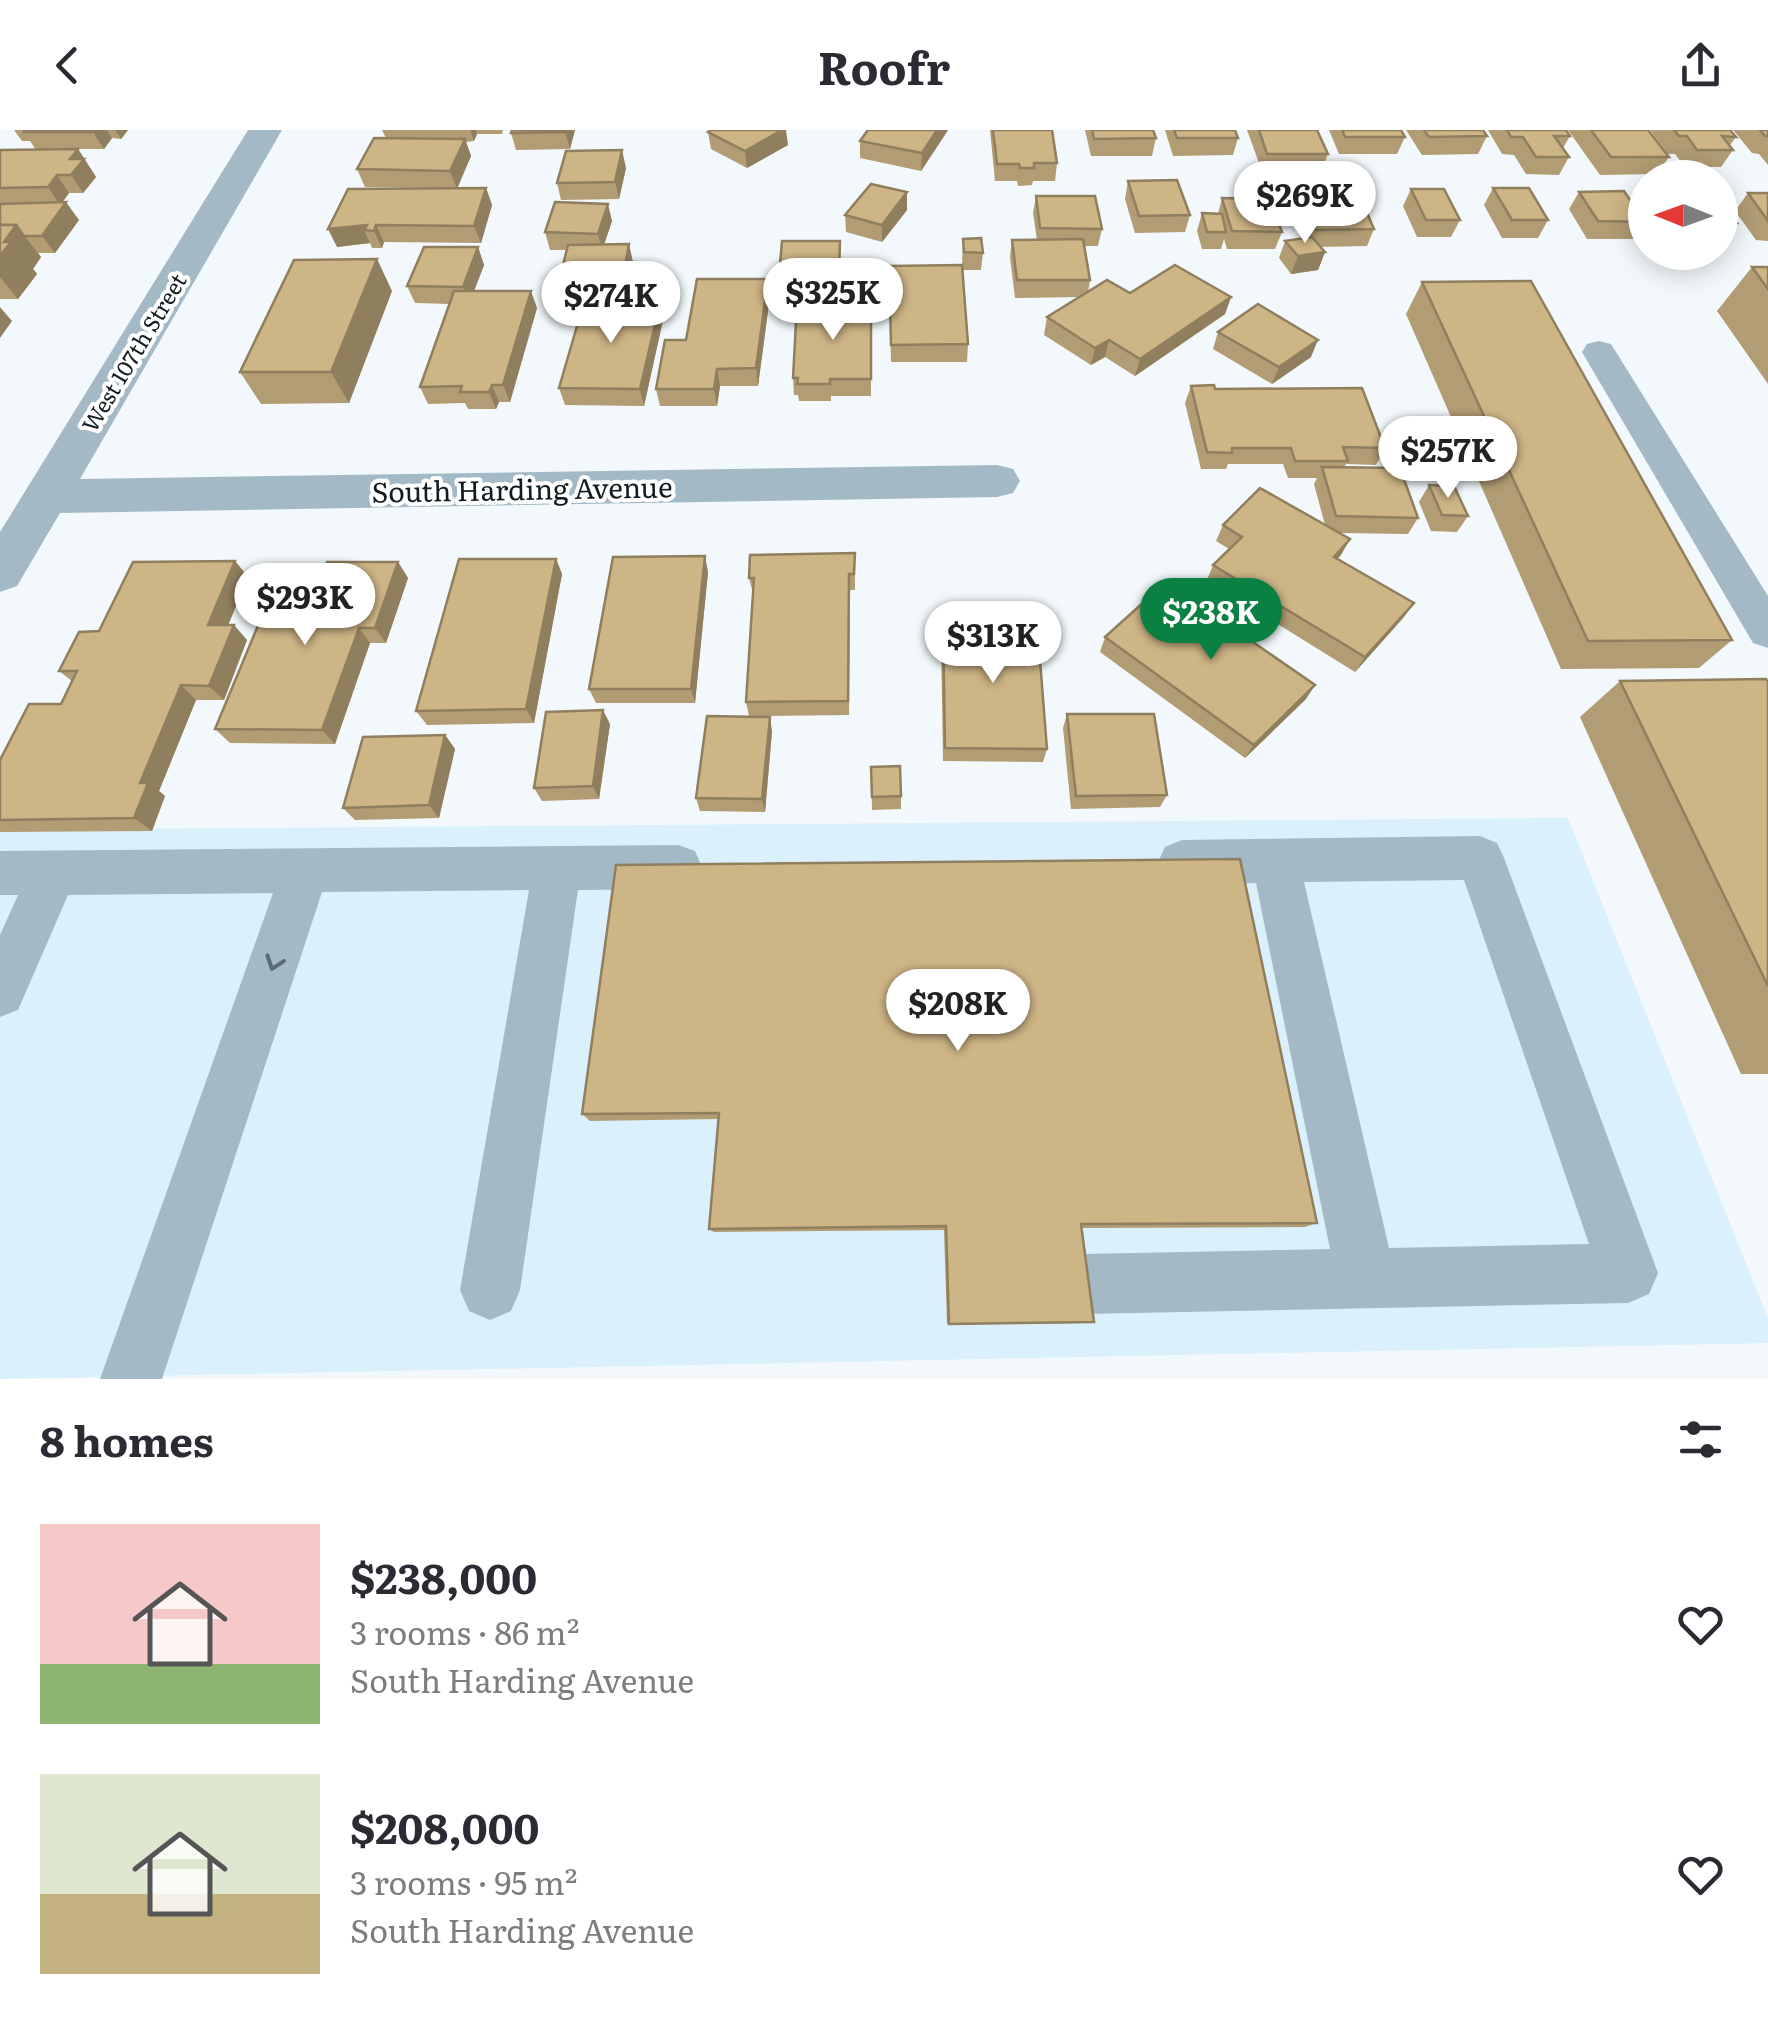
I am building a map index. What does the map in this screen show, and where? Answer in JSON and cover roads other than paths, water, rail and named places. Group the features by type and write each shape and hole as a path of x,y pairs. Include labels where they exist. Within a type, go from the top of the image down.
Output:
{"street":[{"name":"West 107th Street","path":"0,573 265,130"},
{"name":"South Harding Avenue","path":"46,496 997,481"}],"lane":[{"path":"1600,352 1768,631"},
{"path":"1083,1284 1628,1272 1480,858 1136,862"},
{"path":"1276,861 1366,1279"},
{"path":"0,873 717,866"},
{"path":"490,1290 557,868"},
{"path":"130,1379 306,870"},
{"path":"0,992 53,873"}]}
